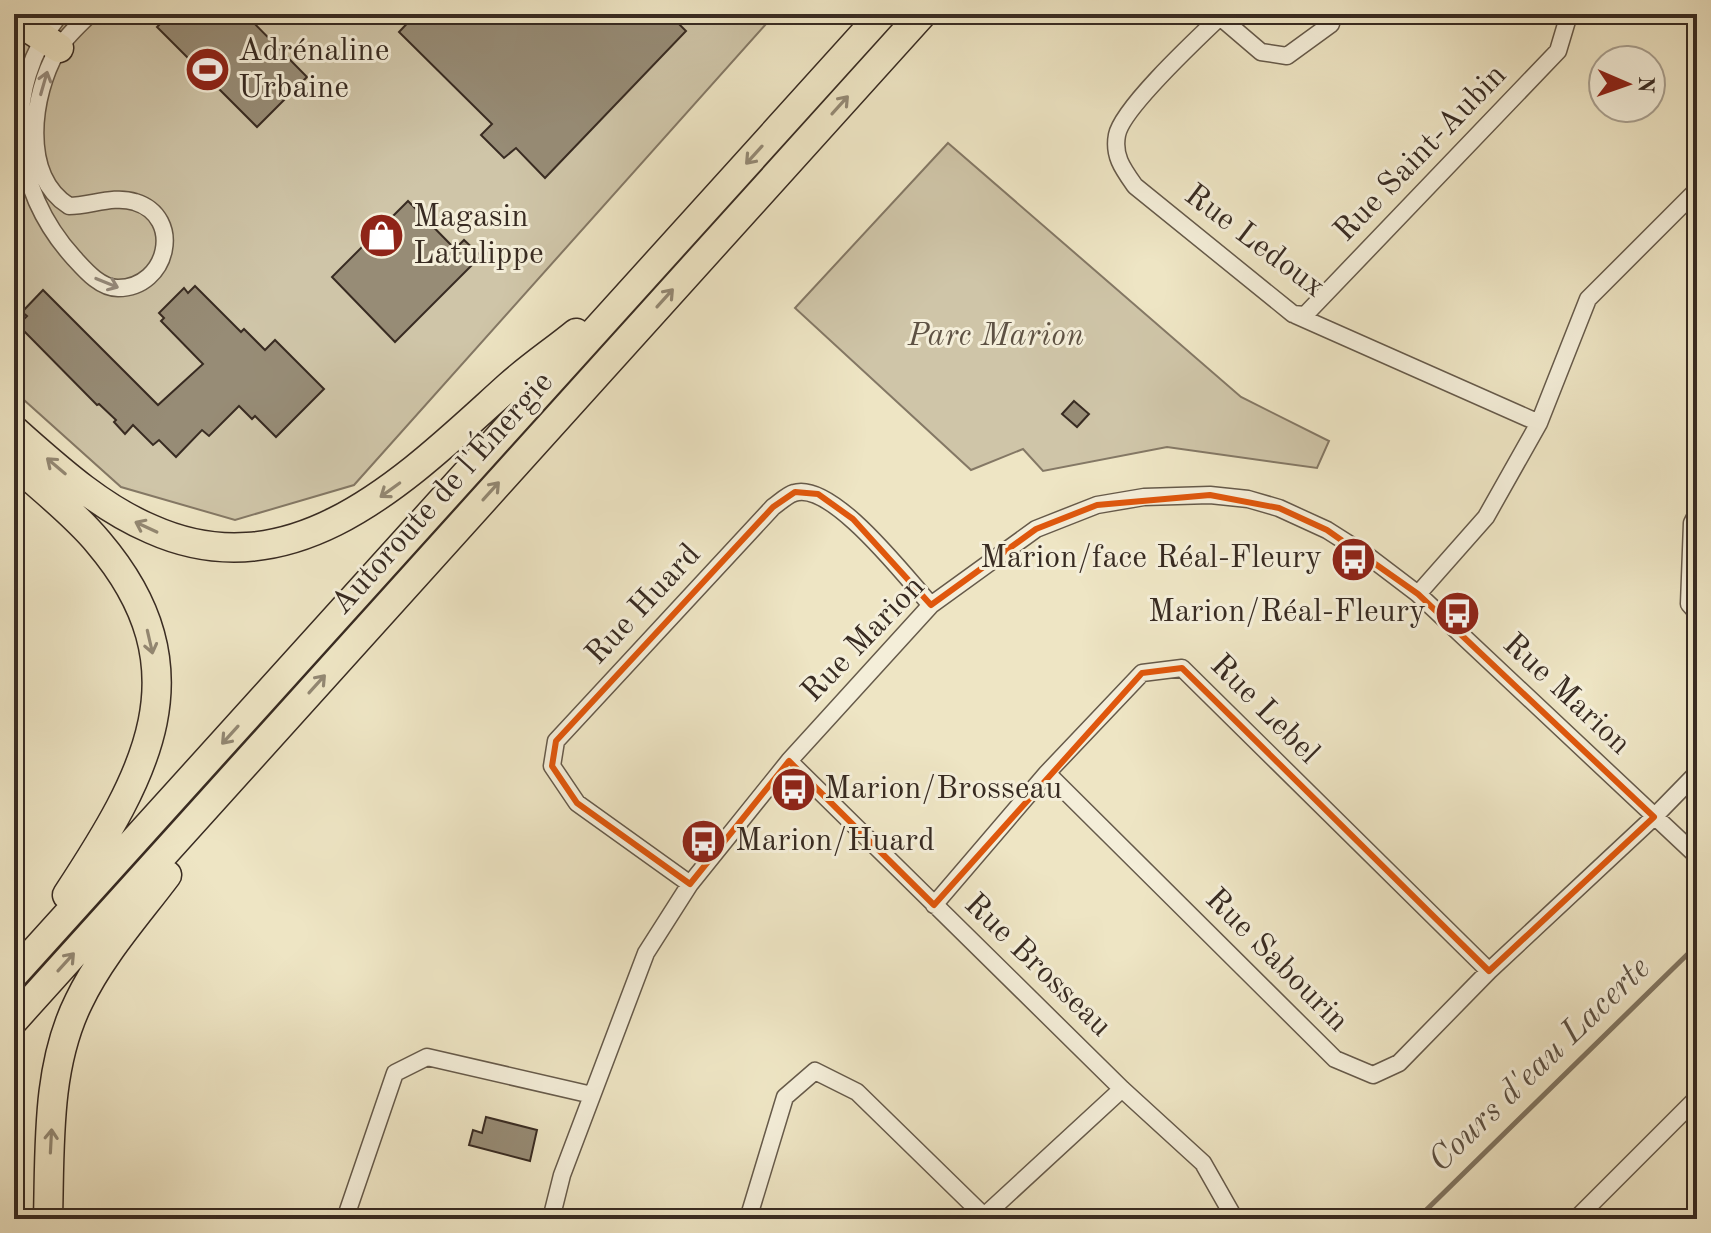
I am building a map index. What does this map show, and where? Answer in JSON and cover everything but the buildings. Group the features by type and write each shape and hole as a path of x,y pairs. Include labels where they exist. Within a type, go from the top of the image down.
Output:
{"highway":[{"name":"Autoroute de l'Énergie","path":"17,970 882,14"},
{"name":"Autoroute de l'Énergie","path":"14,1020 922,14"},
{"path":"14,19 51,43"},
{"path":"14,430 100,500 158,533 225,547 281,541 335,523 391,489 434,455 512,384 639,283"},
{"path":"14,463 87,530 120,570 149,635 156,686 149,740 128,796 104,839 17,970"},
{"path":"48,1219 56,1081 65,1038 79,1001 105,957 265,742"}],"street":[{"path":"60,14 51,43 37,118 37,149 43,174 53,193 69,206 131,201 146,207 159,222 165,237 161,262 148,278 131,286 110,287 85,269 51,231 32,194 23,162 21,118 30,71 51,43 90,14"},
{"name":"Rue Ledoux","path":"1333,14 1331,24 1287,56 1261,52 1221,16 1138,100 1117,133 1118,161 1135,186 1293,314 1539,423"},
{"name":"Rue Saint-Aubin","path":"1293,314 1305,315 1558,51 1567,21 1566,14"},
{"path":"1418,594 1486,517 1539,423 1588,299 1697,190"},
{"name":"Rue Huard","path":"690,884 577,803 552,766 556,741 773,507 795,492 818,494 853,519 931,605"},
{"name":"Rue Marion","path":"551,1219 562,1175 646,953 690,884 789,761 931,605 1036,529 1097,505 1144,497 1210,495 1248,499 1279,508 1327,530 1418,594 1697,856"},
{"path":"1697,513 1692,523 1689,604 1697,613"},
{"name":"Rue Lebel","path":"934,905 1047,773 1142,673 1182,668 1489,971"},
{"name":"Rue Brosseau","path":"789,761 1122,1089 1203,1163 1232,1214 1230,1219"},
{"name":"Rue Sabourin","path":"1047,773 1335,1059 1373,1075 1399,1063 1489,971 1654,817"},
{"path":"1654,817 1697,773"},
{"path":"345,1219 395,1073 427,1057 592,1095"},
{"path":"748,1219 785,1097 815,1071 857,1092 982,1218 1122,1089"},
{"path":"1576,1219 1697,1099"}],"highlighted area":[{"path":"795,492 818,494 853,519 931,605 1036,529 1097,505 1210,495 1279,508 1327,530 1418,594 1654,817 1489,971 1182,668 1142,673 934,905 789,761 690,884 577,803 552,766 556,741 773,507"}],"green space":[{"path":"14,14 775,14 354,485 235,520 121,487 14,391"},
{"name":"Parc Marion","path":"948,143 1241,397 1329,441 1317,468 1167,447 1043,471 1023,449 971,470 795,308"}],"waterway":[{"name":"Cours d'eau Lacerte","path":"1417,1219 1697,945"}],"place":[{"name":"Adrénaline Urbaine","path":"207,70"},
{"name":"Magasin Latulippe","path":"382,236"},
{"name":"Marion/face Réal-Fleury","path":"1353,559"},
{"name":"Marion/Réal-Fleury","path":"1457,613"},
{"name":"Marion/Brosseau","path":"793,790"},
{"name":"Marion/Huard","path":"704,842"}]}
